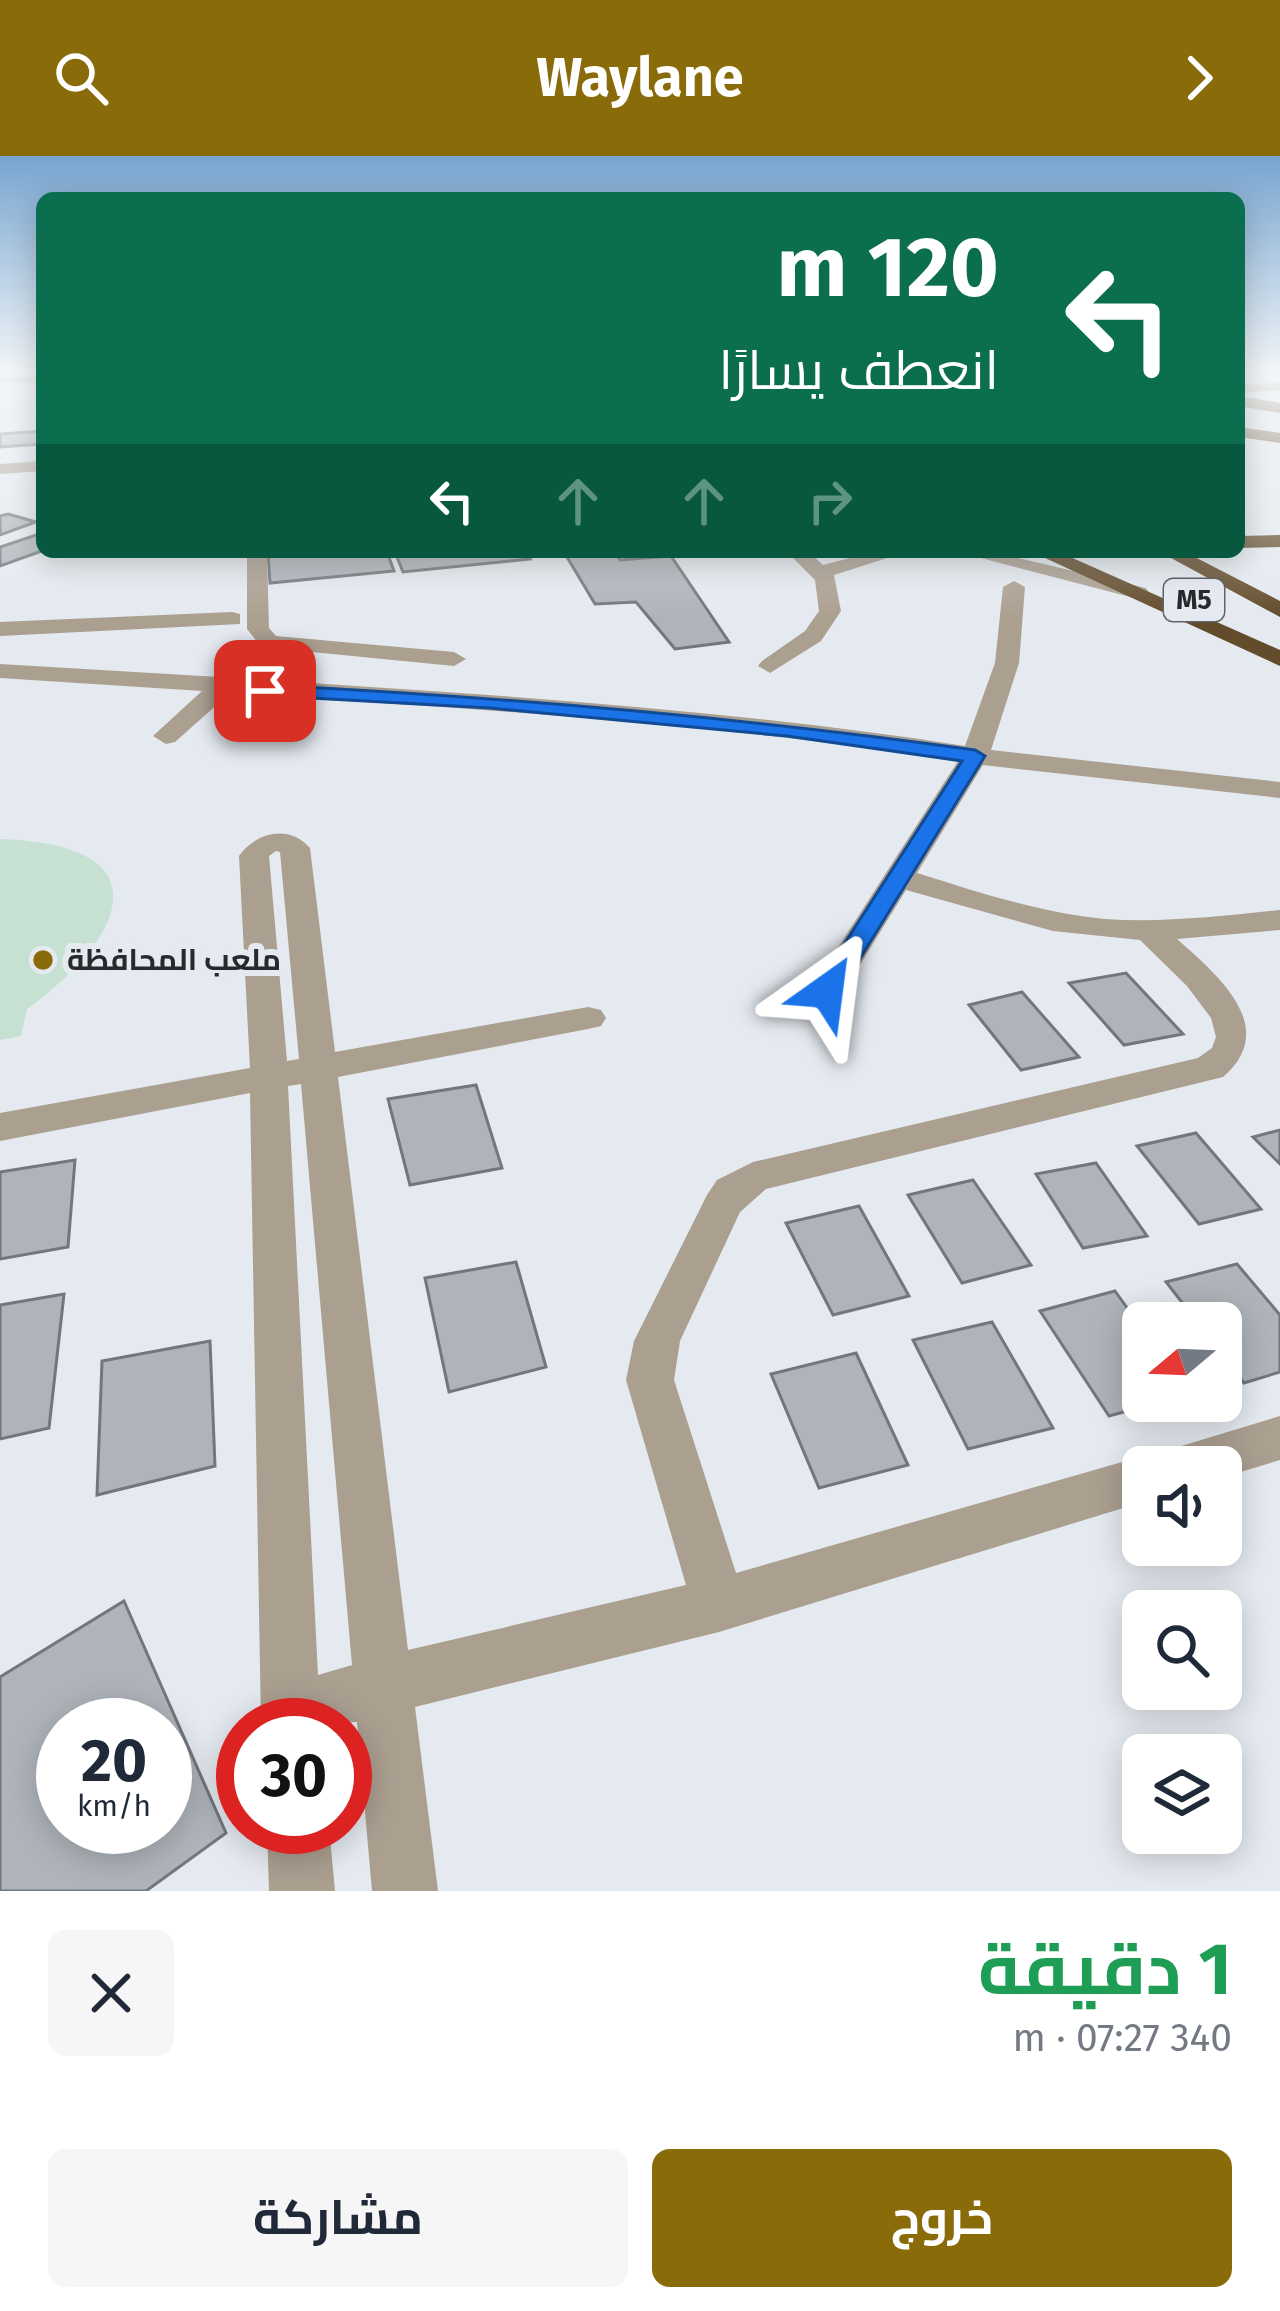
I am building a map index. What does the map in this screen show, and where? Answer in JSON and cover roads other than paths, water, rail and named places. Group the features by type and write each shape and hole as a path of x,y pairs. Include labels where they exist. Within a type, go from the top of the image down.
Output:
{"highway":[{"path":"1258,519 1280,520"},
{"path":"1245,542 1280,541"},
{"path":"1056,558 1280,659"},
{"path":"1181,558 1280,610"},
{"name":"M5","path":"1127,562 1280,647"}],"street":[{"path":"0,472 36,469"},
{"path":"166,736 220,688 270,655 233,645 236,558"},
{"path":"257,558 258,629 268,642 454,658"},
{"path":"993,558 1138,593"},
{"path":"770,665 813,636 825,621 831,602 820,562"},
{"path":"827,991 975,756 1007,662 1014,587"},
{"path":"0,629 232,619"},
{"path":"0,671 535,706 829,734 975,756 1280,790"},
{"path":"290,1698 269,1075 254,856 260,847 276,842 295,848 405,1891"},
{"path":"896,877 1040,918 1149,930 1280,920"},
{"path":"718,1605 650,1380 657,1341 722,1206 732,1191 753,1177 1210,1068 1228,1059 1236,1045 1226,1009 1149,930"},
{"path":"0,1127 588,1018"},
{"path":"1242,1449 1280,1438"},
{"path":"348,1698 380,1686 718,1605 1122,1485"},
{"path":"300,1854 302,1891"}],"place":[{"name":"ملعب المحافظة","path":"43,960"}]}
